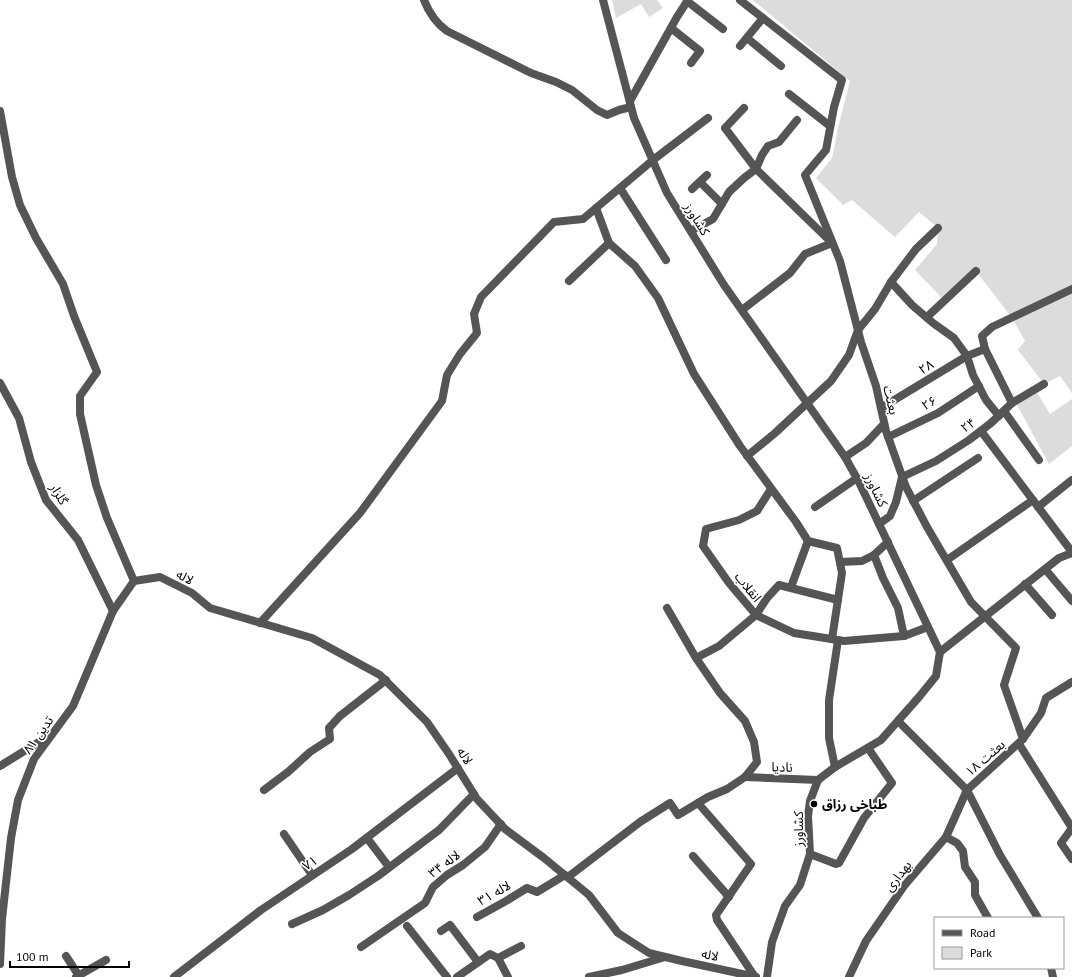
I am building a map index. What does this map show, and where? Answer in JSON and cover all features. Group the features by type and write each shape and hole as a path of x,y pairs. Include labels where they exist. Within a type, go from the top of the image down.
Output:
{"street":[{"path":"424,0 435,21 447,31 531,73 556,82 572,90 597,110 607,115 631,104 671,28 688,1 723,29"},
{"name":"کشاورز","path":"603,0 634,118 667,193 724,285 845,457 857,478 940,652"},
{"path":"740,0 842,80 830,126 789,94"},
{"path":"740,46 763,18"},
{"path":"671,28 700,51 691,63"},
{"path":"747,38 780,66"},
{"path":"742,310 790,273 805,254 832,243 756,169 725,128 744,108"},
{"path":"0,111 12,177 20,205 36,238 63,284 74,316 97,372 80,396 80,414 96,484 107,518 134,581"},
{"path":"260,623 360,513 442,401 447,375 460,354 478,333 474,314 481,297 554,222 582,219 653,160 708,118"},
{"path":"691,231 713,219 729,192 756,169 768,146 779,142 796,120"},
{"name":"بعثت","path":"830,126 826,150 805,175 840,261 858,330 876,386 884,424 902,477 913,501 971,602 1016,648 1004,685 1021,741"},
{"path":"692,189 707,175"},
{"path":"700,182 722,204"},
{"path":"620,188 666,260"},
{"path":"596,208 608,243 636,266 658,298 694,374 747,456 796,522 808,541 837,548 842,573 838,600 829,700 829,738 835,767"},
{"path":"747,456 774,434 831,381 849,355 858,330 875,309 891,282 916,248 938,228"},
{"path":"569,281 608,243"},
{"path":"927,318 976,271"},
{"path":"891,282 912,305 954,338 967,356 973,376 986,400 1001,413 1039,460"},
{"path":"1012,403 985,348 982,336 992,327 1072,289"},
{"name":"۲۸","path":"881,408 967,356 985,348"},
{"name":"گلزار","path":"0,382 19,418 31,462 46,500 78,540 113,611"},
{"name":"۲۴","path":"902,477 936,461 981,431 1012,403 1044,384"},
{"name":"۲۶","path":"888,437 938,413 979,386"},
{"path":"845,457 866,443 884,424"},
{"path":"818,780 835,767 881,740 919,698 936,676 940,652 1059,558 1072,553 981,431"},
{"path":"913,501 978,458"},
{"path":"879,524 890,516 896,502 902,477"},
{"path":"815,507 857,478"},
{"path":"947,560 1072,480"},
{"name":"انقلاب","path":"771,489 757,511 739,520 706,529 703,546 729,583 756,615 794,633 844,641 904,636 928,627"},
{"path":"791,587 808,541"},
{"path":"840,562 862,561 874,555 888,542"},
{"path":"874,555 898,608 904,636"},
{"path":"1045,569 1072,601"},
{"name":"لاله","path":"134,581 160,578 192,593 210,608 312,638 380,675 427,722 474,794 501,824 590,895 618,934 649,952 755,977"},
{"name":"تدین ۸۱","path":"0,964 2,919 11,838 18,800 34,759 73,706 113,611 134,581"},
{"path":"1025,584 1052,615"},
{"path":"696,658 719,646 756,615 767,598 779,585 838,600"},
{"path":"566,876 640,822 670,803 678,815 698,803 727,789 745,777 757,762 754,742 745,721 720,693 696,658 667,608"},
{"path":"264,790 288,772 310,752 330,739 329,728 340,716 386,680"},
{"name":"بعثت ۱۸","path":"966,790 1021,741 1041,713 1046,698 1072,682"},
{"path":"898,721 966,790 1000,855 1037,917"},
{"path":"0,766 55,732"},
{"path":"1021,741 1072,828 1061,843 1072,859"},
{"path":"810,854 836,864 839,863 864,818 892,783 868,748"},
{"name":"۷۱","path":"174,977 261,910 367,838 458,768"},
{"name":"نادیا","path":"745,777 818,780"},
{"name":"کشاورز","path":"767,977 772,942 785,906 800,885 810,854 808,816 810,800 818,780"},
{"name":"بهداری","path":"849,977 866,941 904,886 946,837 966,790"},
{"path":"292,924 323,910 349,895 389,867 440,830 474,794"},
{"path":"698,803 751,864 716,915 717,920 755,977"},
{"name":"لاله ۳۴","path":"361,947 425,903 433,887 484,848 501,824"},
{"path":"284,834 312,875"},
{"path":"946,837 957,843 962,851 965,867 975,882 975,895 987,917"},
{"path":"367,838 389,867"},
{"path":"693,856 729,897"},
{"name":"لاله ۳۱","path":"477,917 526,888 537,892 566,876"},
{"path":"442,931 450,925 478,962"},
{"path":"407,926 447,977"},
{"path":"498,958 521,946"},
{"path":"458,977 490,954 498,958 508,977"},
{"path":"66,956 78,976 106,960"},
{"path":"589,977 622,970 665,957"}],"green space":[{"path":"612,0 657,0 663,8 649,17 641,4 616,18"},
{"path":"753,0 1072,0 1072,393 1060,376 1044,384 1018,350 1025,341 1012,318 976,271 943,299 915,270 937,244 938,228 919,212 895,237 852,200 843,205 816,178 832,158 850,81"},
{"path":"1036,391 1050,414 1072,399 1072,446 1049,464 1017,405"}],"place":[{"name":"طباخی رزاق","path":"814,804"}]}
